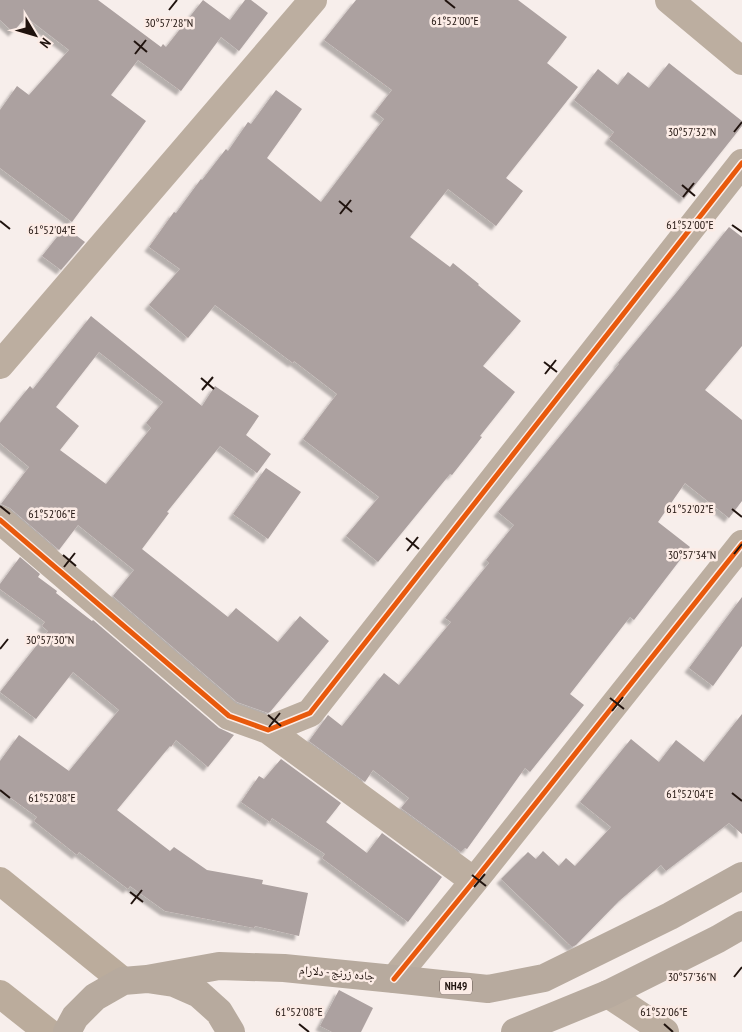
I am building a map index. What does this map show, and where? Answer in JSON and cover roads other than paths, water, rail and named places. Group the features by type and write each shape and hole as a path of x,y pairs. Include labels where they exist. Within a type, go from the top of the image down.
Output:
{"highway":[{"name":"جاده زرنج - دلارام","path":"135,980 219,966 284,968 488,989 544,978 670,916 742,876"},
{"path":"515,1032 608,994 742,925"},
{"name":"NH49","path":"67,1032 75,1017 95,997 135,980"},
{"path":"135,980 174,983 199,994 219,1012 231,1032"}],"main road":[{"path":"0,881 76,941 135,980"},
{"path":"0,994 48,1032"}],"street":[{"path":"0,365 313,0"},
{"path":"669,0 742,61"},
{"path":"268,730 310,713 742,163"},
{"path":"0,520 230,716 268,730 474,881"},
{"path":"394,978 474,881 742,544"},
{"path":"608,994 665,1032"}]}
